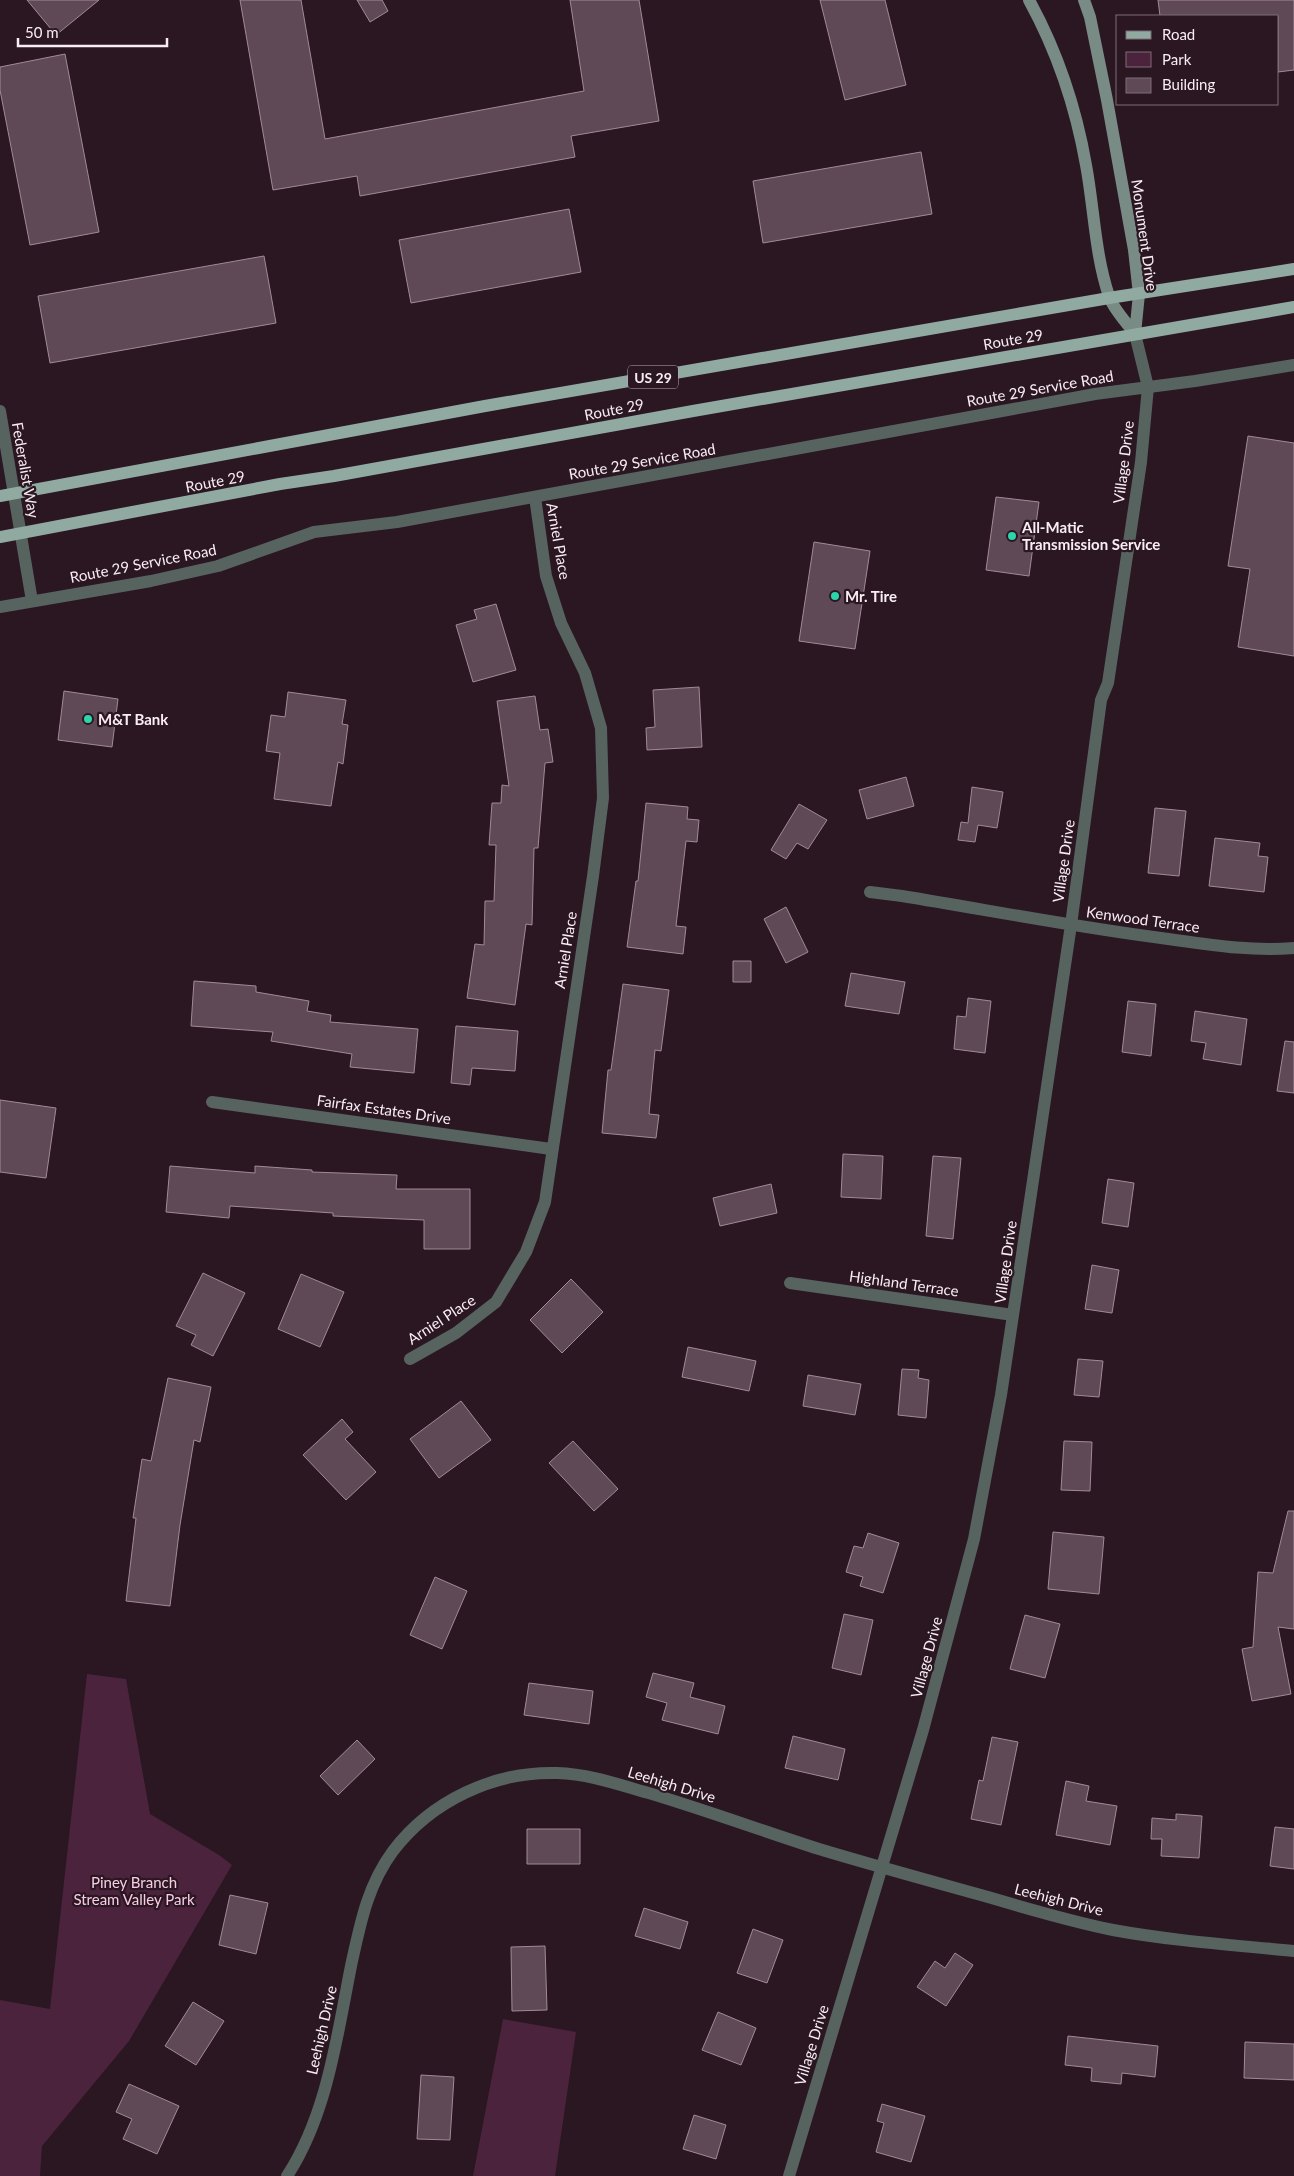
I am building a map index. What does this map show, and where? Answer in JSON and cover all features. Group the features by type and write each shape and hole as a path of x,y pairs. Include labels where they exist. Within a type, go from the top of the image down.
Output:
{"main road":[{"path":"1029,0 1055,56 1076,118 1109,298 1135,334"},
{"name":"Monument Drive","path":"1084,0 1090,17 1134,250 1139,294 1135,334"},
{"name":"Route 29","path":"0,496 494,405 1109,298 1294,268"},
{"name":"Route 29","path":"0,538 280,484 1294,307"}],"street":[{"name":"Village Drive","path":"788,2176 923,1730 974,1539 1001,1395 1071,924 1101,700 1108,683 1139,476 1148,387 1135,334"},
{"name":"Route 29 Service Road","path":"0,606 151,581 218,566 314,532 397,522 1095,394 1195,381 1294,364"},
{"name":"Federalist Way","path":"0,411 32,600"},
{"name":"Arniel Place","path":"410,1359 456,1333 496,1302 526,1252 544,1202 593,876 602,808 601,728 585,673 561,623 546,576 535,497"},
{"name":"Kenwood Terrace","path":"870,892 1214,945 1269,950 1294,948"},
{"name":"Fairfax Estates Drive","path":"212,1102 551,1149"},
{"name":"Highland Terrace","path":"790,1283 1013,1315"},
{"name":"Leehigh Drive","path":"287,2176 301,2150 318,2107 332,2062 363,1912 370,1892 392,1852 414,1826 460,1795 495,1780 554,1772 594,1777 882,1867 1062,1918 1155,1936 1294,1951"}],"green space":[{"name":"Piney Branch Stream Valley Park","path":"87,1674 126,1679 150,1814 219,1855 232,1865 129,2041 42,2146 40,2176 0,2176 0,2000 50,2009"},
{"path":"503,2019 576,2032 555,2176 473,2176"}],"building":[{"path":"27,0 99,0 56,35"},
{"path":"240,0 301,0 325,139 584,91 570,0 639,0 659,121 571,136 575,157 360,196 357,176 273,190"},
{"path":"357,0 382,0 388,11 370,22"},
{"path":"820,0 885,0 906,85 845,100"},
{"path":"1158,0 1294,0 1294,70 1279,72 1279,15 1160,15"},
{"path":"65,54 99,232 30,245 0,90 0,67"},
{"path":"921,152 932,214 763,243 753,181"},
{"path":"569,209 581,272 411,303 399,240"},
{"path":"264,256 276,323 50,363 38,296"},
{"path":"1248,436 1294,443 1294,656 1238,647 1250,569 1228,566"},
{"name":"All-Matic Transmission Service","path":"996,497 1039,502 1029,576 986,570"},
{"name":"Mr. Tire","path":"814,542 870,551 855,649 799,641"},
{"path":"496,604 516,670 473,682 456,625 477,619 474,610"},
{"path":"699,687 702,747 647,750 646,728 655,727 653,690"},
{"name":"M&T Bank","path":"64,691 118,699 112,747 58,740"},
{"path":"288,692 346,700 342,724 348,725 343,764 338,762 331,806 274,799 280,753 266,751 271,715 285,717"},
{"path":"535,696 540,730 548,729 553,762 545,763 538,848 534,848 532,925 526,924 515,1005 467,998 475,944 484,945 485,901 494,901 496,845 489,845 492,803 501,803 502,785 509,786 497,701"},
{"path":"906,777 914,806 867,819 859,790"},
{"path":"972,787 1003,792 997,828 978,825 975,842 958,840 961,822 968,823"},
{"path":"646,803 688,807 687,819 699,820 697,842 686,841 676,926 686,927 683,954 627,947 636,881 638,881"},
{"path":"799,804 827,820 808,849 797,843 786,859 771,850"},
{"path":"1155,808 1186,811 1179,876 1148,873"},
{"path":"1215,838 1260,843 1258,856 1268,857 1264,892 1209,886"},
{"path":"786,907 808,952 786,963 764,919"},
{"path":"733,961 751,961 751,982 733,982"},
{"path":"851,973 905,982 899,1014 845,1006"},
{"path":"194,981 256,986 256,992 309,1001 307,1011 331,1015 330,1022 418,1029 414,1073 350,1067 352,1054 271,1041 273,1032 191,1026"},
{"path":"623,984 669,990 661,1051 655,1050 649,1114 659,1115 656,1138 602,1133 608,1070 611,1070"},
{"path":"968,998 991,1001 985,1053 954,1049 957,1016 966,1017"},
{"path":"1128,1001 1156,1004 1151,1056 1122,1052"},
{"path":"1195,1011 1247,1019 1241,1065 1203,1059 1206,1043 1191,1041"},
{"path":"456,1026 518,1031 515,1071 472,1068 470,1085 451,1083"},
{"path":"1285,1041 1294,1042 1294,1093 1277,1091"},
{"path":"0,1100 56,1108 46,1178 0,1172"},
{"path":"843,1154 883,1156 881,1199 841,1197"},
{"path":"933,1156 961,1158 953,1239 926,1236"},
{"path":"170,1166 255,1173 255,1166 312,1170 312,1172 397,1175 396,1189 470,1189 470,1249 424,1249 424,1220 333,1216 333,1213 230,1206 229,1218 166,1212"},
{"path":"1108,1179 1134,1183 1128,1227 1102,1223"},
{"path":"771,1184 777,1213 720,1226 713,1198"},
{"path":"1092,1265 1119,1270 1112,1313 1085,1309"},
{"path":"203,1273 245,1293 213,1356 191,1345 196,1335 176,1326"},
{"path":"301,1274 344,1292 320,1347 278,1329"},
{"path":"571,1279 603,1312 562,1353 530,1320"},
{"path":"688,1347 756,1361 749,1391 682,1377"},
{"path":"1078,1359 1103,1361 1099,1397 1074,1395"},
{"path":"902,1369 919,1370 918,1378 929,1380 926,1418 898,1415"},
{"path":"808,1375 861,1384 855,1415 803,1406"},
{"path":"168,1378 211,1387 200,1442 194,1440 180,1525 170,1606 126,1601 136,1518 133,1518 142,1459 151,1461"},
{"path":"461,1401 491,1440 439,1478 410,1439"},
{"path":"342,1419 353,1432 345,1439 376,1472 346,1500 303,1455"},
{"path":"573,1441 618,1489 594,1511 549,1463"},
{"path":"1064,1441 1092,1442 1090,1491 1061,1490"},
{"path":"1288,1511 1294,1511 1294,1629 1278,1627 1291,1694 1252,1701 1242,1649 1253,1647 1258,1572 1273,1573"},
{"path":"1053,1532 1104,1537 1099,1594 1048,1589"},
{"path":"868,1533 899,1543 883,1593 860,1586 863,1577 846,1572 854,1546 863,1548"},
{"path":"435,1577 467,1591 442,1649 410,1635"},
{"path":"844,1614 873,1620 861,1675 832,1668"},
{"path":"1025,1615 1060,1624 1045,1678 1010,1669"},
{"path":"653,1673 694,1683 690,1697 725,1706 718,1734 662,1720 667,1703 646,1697"},
{"path":"529,1683 593,1691 589,1724 524,1715"},
{"path":"793,1736 845,1749 838,1780 785,1768"},
{"path":"992,1737 1018,1742 1001,1825 971,1819 979,1780 983,1781"},
{"path":"357,1740 375,1759 338,1795 320,1776"},
{"path":"1066,1781 1089,1786 1086,1801 1117,1806 1110,1845 1056,1835"},
{"path":"1176,1814 1202,1816 1199,1858 1161,1856 1162,1839 1151,1839 1152,1818 1176,1820"},
{"path":"1275,1827 1294,1829 1294,1869 1270,1866"},
{"path":"527,1829 580,1829 580,1864 527,1864"},
{"path":"230,1895 268,1903 256,1954 219,1945"},
{"path":"644,1908 688,1922 680,1949 635,1936"},
{"path":"753,1929 783,1940 767,1983 737,1973"},
{"path":"545,1946 547,2010 512,2011 511,1947"},
{"path":"955,1953 973,1965 946,2006 917,1987 935,1961 945,1968"},
{"path":"193,2002 224,2021 196,2065 165,2046"},
{"path":"718,2012 756,2028 741,2065 702,2050"},
{"path":"1068,2036 1158,2046 1155,2077 1122,2073 1121,2084 1091,2081 1092,2068 1065,2065"},
{"path":"1245,2042 1294,2044 1294,2080 1244,2078"},
{"path":"421,2075 454,2077 450,2140 417,2139"},
{"path":"129,2084 179,2106 157,2154 123,2139 132,2119 116,2112"},
{"path":"882,2104 925,2116 911,2162 876,2152 884,2123 877,2121"},
{"path":"694,2115 726,2125 716,2159 683,2149"}],"place":[{"name":"All-Matic Transmission Service","path":"1012,536"},
{"name":"Mr. Tire","path":"835,596"},
{"name":"M&T Bank","path":"88,719"}]}
